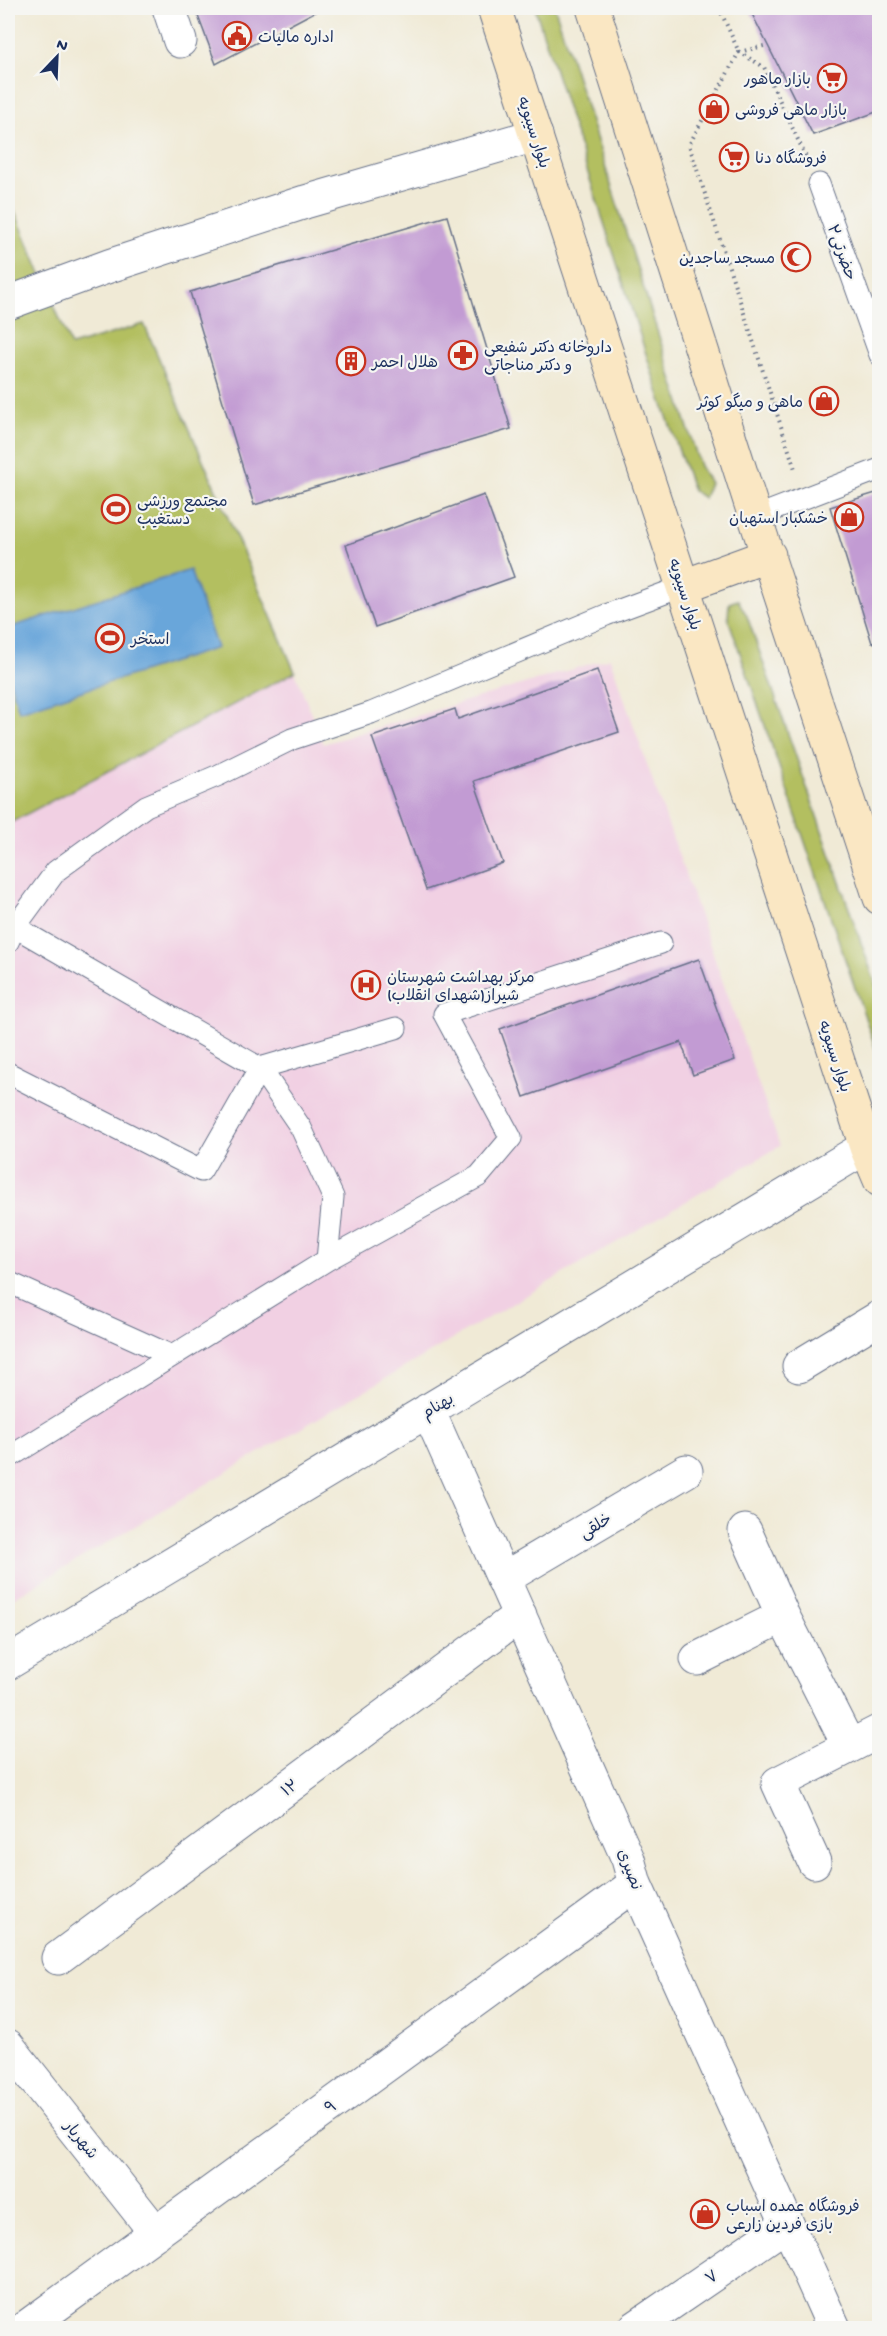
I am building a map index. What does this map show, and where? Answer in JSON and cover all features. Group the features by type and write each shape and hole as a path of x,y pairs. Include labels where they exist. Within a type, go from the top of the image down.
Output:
{"main road":[{"name":"بلوار سیبویه","path":"494,8 866,1147 879,1180"},
{"path":"593,8 879,898"},
{"path":"684,586 769,555"}],"street":[{"path":"169,8 180,41"},
{"path":"8,303 109,266 305,202 536,135"},
{"name":"بهنام","path":"8,1663 866,1147"},
{"path":"799,1366 879,1317"},
{"name":"نصیری","path":"428,1410 628,1859 635,1884 834,2328"},
{"name":"خلقی","path":"503,1580 686,1472"},
{"path":"745,1531 783,1616 870,1740 778,1783 814,1862"},
{"name":"۱۲","path":"58,1958 520,1615"},
{"path":"698,1659 783,1616"},
{"name":"۹","path":"25,2328 635,1884"},
{"name":"شهریار","path":"8,2046 156,2233"},
{"name":"۷","path":"635,2328 787,2224"}],"lane":[{"name":"حضرتی۲","path":"819,184 879,355"},
{"path":"755,517 879,469"},
{"path":"327,1260 333,1197 301,1128 260,1068 11,934 56,871 146,806 219,775 292,739 371,713 606,615 684,586"},
{"path":"8,1458 327,1260 479,1176 511,1138 444,1014 661,943"},
{"path":"8,1073 201,1171 260,1068 396,1028"},
{"path":"8,1282 172,1356"}],"path":[{"path":"719,8 739,52 764,67 819,184"},
{"path":"768,45 739,52 689,145 805,498"}],"shaded area":[{"name":"مرکز بهداشت شهرستان شیراز(شهدای انقلاب)","path":"610,658 780,1146 8,1601 8,824 295,672 323,744"}],"green space":[{"path":"535,8 555,8 700,466 710,483 704,498 693,491 656,385"},
{"name":"مجتمع ورزشی دستغیب","path":"8,195 71,346 144,324 295,672 8,824"},
{"path":"738,600 747,616 879,994 879,1058 728,618 729,603"}],"water":[{"name":"استخر","path":"190,570 217,648 19,711 8,675 8,628"}],"building":[{"name":"اداره مالیات","path":"195,8 322,8 216,64"},
{"name":"بازار ماهور","path":"749,8 879,8 879,111 813,135"},
{"name":"هلال احمر","path":"447,216 511,429 254,505 190,292"},
{"path":"879,492 879,642 872,643 830,507"},
{"path":"484,495 514,577 375,627 346,545"},
{"path":"597,670 619,732 474,781 503,863 426,890 372,737 455,709 458,719"},
{"path":"699,959 735,1060 693,1075 681,1042 524,1097 500,1029"}],"place":[{"name":"اداره مالیات","path":"237,36"},
{"name":"بازار ماهور","path":"832,78"},
{"name":"بازار ماهی فروشی","path":"714,109"},
{"name":"فروشگاه دنا","path":"734,157"},
{"name":"مسجد ساجدین","path":"796,257"},
{"name":"داروخانه دکتر شفیعی و دکتر مناجاتی","path":"463,355"},
{"name":"هلال احمر","path":"351,361"},
{"name":"ماهی و میگو کوثر","path":"824,401"},
{"name":"مجتمع ورزشی دستغیب","path":"116,509"},
{"name":"خشکبار استهبان","path":"849,517"},
{"name":"استخر","path":"110,638"},
{"name":"مرکز بهداشت شهرستان شیراز(شهدای انقلاب)","path":"366,985"},
{"name":"فروشگاه عمده اسباب بازی فردین زارعی","path":"705,2214"}]}
